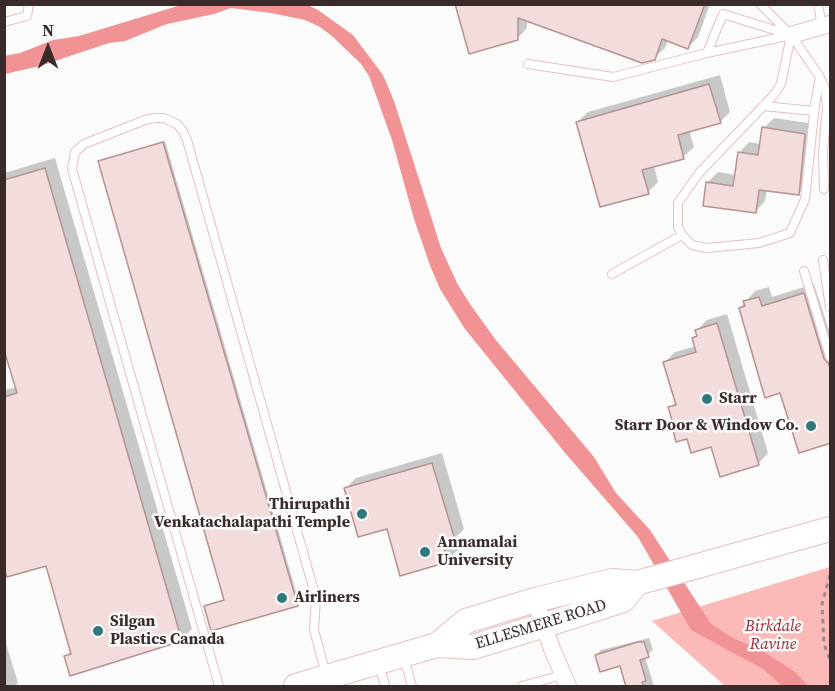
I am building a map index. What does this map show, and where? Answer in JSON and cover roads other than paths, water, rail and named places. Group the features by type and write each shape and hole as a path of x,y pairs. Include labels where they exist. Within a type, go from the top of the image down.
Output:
{"main road":[{"name":"ELLESMERE ROAD","path":"437,645 465,621 535,600 612,581 637,583 831,529"},
{"name":"ELLESMERE ROAD","path":"314,683 437,645 473,647 623,600 637,583"}],"street":[{"path":"791,35 826,26"},
{"path":"535,600 565,681"}],"lane":[{"path":"4,22 27,16 29,4"},
{"path":"760,4 791,35 825,88 824,189"},
{"path":"818,4 826,26"},
{"path":"707,53 723,14 791,35"},
{"path":"528,64 613,77 791,35"},
{"path":"791,35 781,84 763,106 699,172 678,203 678,227 692,245 707,248 759,243 789,233 805,199 814,111 820,77"},
{"path":"763,106 814,111"},
{"path":"219,687 72,169 75,152 84,144 155,118 164,118 177,124 187,140 316,598 314,683"},
{"path":"612,274 682,235"},
{"path":"823,260 831,307"},
{"path":"804,272 831,357"},
{"path":"403,655 412,687"},
{"path":"378,662 385,687"},
{"path":"528,686 565,681"}],"place":[{"name":"Starr","path":"707,399"},
{"name":"Starr Door & Window Co.","path":"811,426"},
{"name":"Thirupathi Venkatachalapathi Temple","path":"362,514"},
{"name":"Annamalai University","path":"425,552"},
{"name":"Airliners","path":"282,598"},
{"name":"Silgan Plastics Canada","path":"98,631"}],"park label":[{"name":"Birkdale Ravine","path":"773,636"}]}
